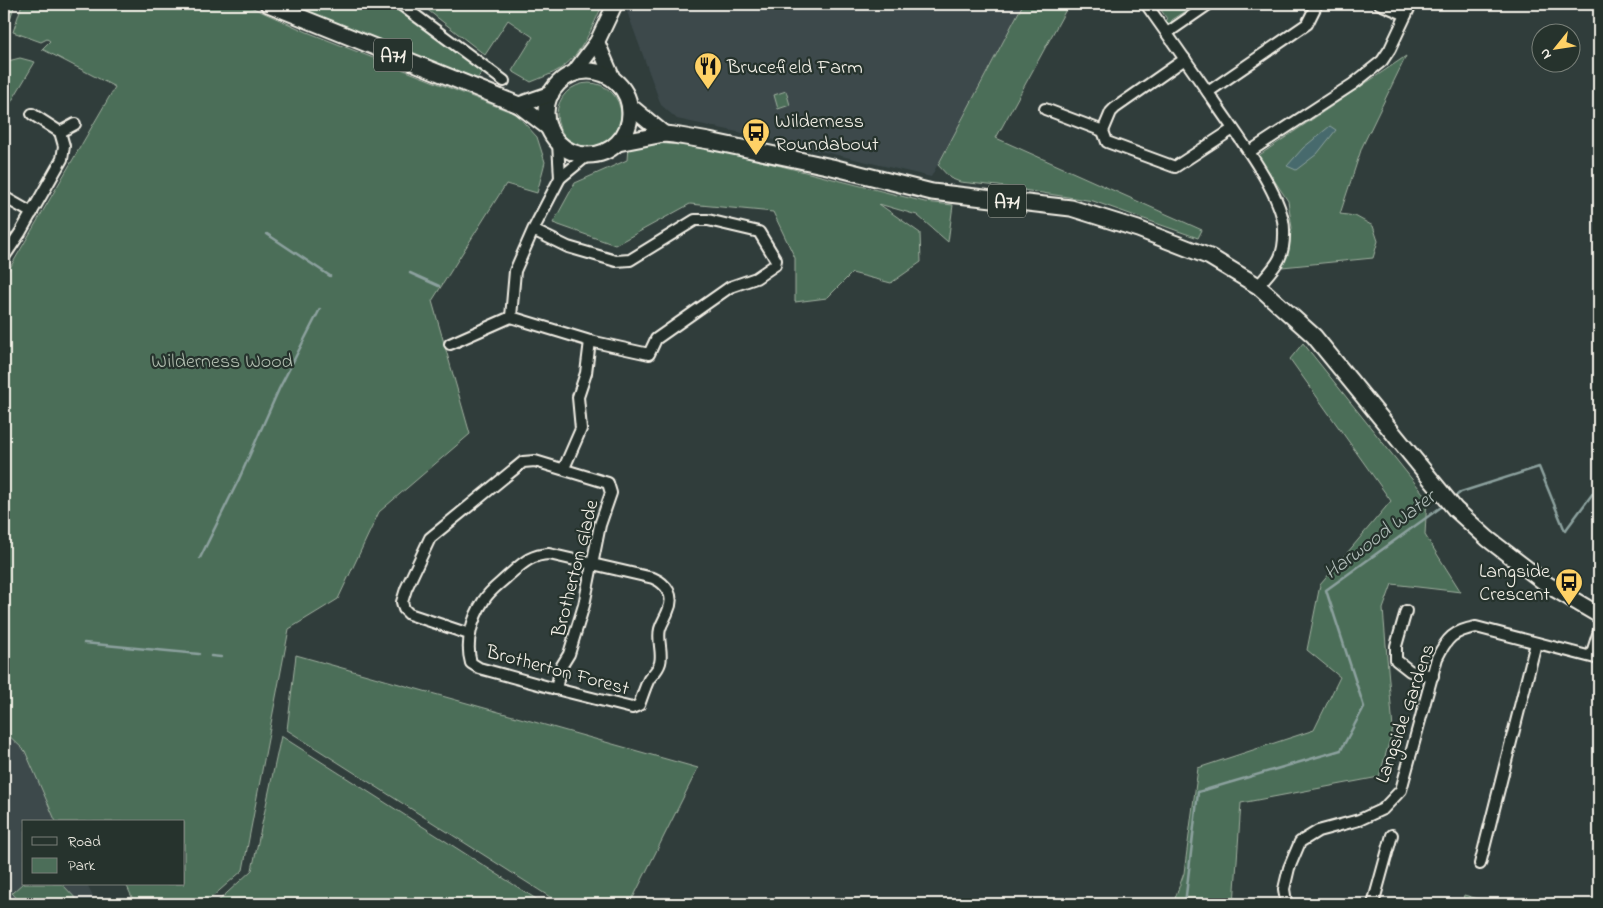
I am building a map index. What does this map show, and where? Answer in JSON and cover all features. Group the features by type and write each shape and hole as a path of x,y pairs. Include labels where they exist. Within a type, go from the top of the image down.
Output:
{"main road":[{"name":"A71","path":"268,4 519,105 549,128"},
{"path":"519,105 551,94 564,78 573,74 587,71 600,73 621,86 630,106 630,120 626,133 618,143"},
{"name":"A71","path":"551,94 546,116 549,128 558,143"},
{"path":"630,106 664,134"},
{"name":"A71","path":"588,156 609,150 618,143 664,134 710,141 832,167 932,192 1071,208 1138,229 1210,257 1258,286 1314,336 1455,509 1488,539 1548,584 1599,615"},
{"path":"558,143 567,150 588,156"}],"street":[{"path":"400,4 504,81"},
{"path":"573,74 597,42 615,4"},
{"path":"1146,4 1249,152 1277,200 1284,228 1280,260 1258,286"},
{"path":"1167,33 1209,4"},
{"path":"1208,92 1307,24 1317,4"},
{"path":"1380,4 1406,16"},
{"path":"1249,152 1353,84 1382,60 1390,48 1411,4"},
{"path":"597,42 612,79"},
{"path":"1102,131 1111,112 1115,108 1185,59"},
{"path":"1045,110 1102,131 1107,142 1175,167 1233,129"},
{"path":"4,257 62,159 64,146 60,132 32,114"},
{"path":"60,132 75,124"},
{"path":"558,143 560,178"},
{"path":"511,317 515,271 533,230 560,178 588,156"},
{"path":"4,196 32,212"},
{"path":"450,344 479,325 511,317 590,341 649,354 656,339 730,287 756,278 775,265 776,260 759,232 708,220 696,220 630,260 616,261 568,247 533,230"},
{"path":"590,341 586,373 578,397 581,429 564,468 535,461 523,462 430,538 406,589 402,602 404,609 409,614 469,634 484,599 531,558 537,555 549,554 592,564"},
{"name":"Brotherton Glade","path":"556,689 561,667 569,654 582,613 600,525 611,493 608,483 564,468"},
{"name":"Brotherton Forest","path":"469,634 468,654 471,663 479,668 632,708 639,705 648,680 659,664 662,653 660,630 669,610 671,600 669,590 662,582 653,578 592,564"},
{"path":"1406,611 1396,646 1396,660 1410,671 1433,676"},
{"name":"Langside Gardens","path":"1288,904 1284,889 1289,868 1300,842 1318,831 1359,820 1383,809 1401,790 1437,658 1444,643 1461,630 1476,627 1595,658"},
{"path":"1595,658 1599,632"},
{"path":"1480,864 1536,643"},
{"path":"1372,904 1392,835"}],"shaded area":[{"path":"626,4 1023,4 931,177 677,119 661,105 625,6"},
{"path":"4,731 25,751 55,820 22,820 22,886 88,886 97,904 4,903"}],"green space":[{"path":"4,4 15,4 4,37"},
{"name":"Wilderness Wood","path":"22,4 244,4 307,32 516,114 537,137 545,162 537,193 506,184 432,301 470,434 379,512 338,599 289,629 243,870 204,904 135,904 127,886 185,886 185,820 55,820 25,751 4,731 4,618 6,595 4,594 4,278 115,87 42,49 50,41 47,39 41,42 13,32"},
{"path":"293,4 352,4 363,8 367,4 396,4 482,72 477,79 361,35"},
{"path":"420,4 603,4 586,39 568,63 560,69 531,82 512,71 533,37 508,20 485,55"},
{"path":"1023,4 1069,4 996,138 1202,230 1198,238 1093,201 960,182 950,178 938,165"},
{"path":"1157,4 1197,4 1172,20 1171,25 1165,24 1167,19"},
{"path":"1406,56 1362,147 1340,214 1355,216 1373,226 1378,241 1373,258 1282,267 1292,228 1288,201 1258,156"},
{"path":"20,58 35,62 4,114 4,62"},
{"path":"589,83 607,89 615,97 621,115 615,133 607,141 589,147 571,141 563,133 557,115 563,97 571,89"},
{"path":"786,91 790,105 778,109 774,95"},
{"path":"656,143 705,147 925,202 953,205 948,242 917,215 879,204 920,233 921,262 891,283 852,273 827,298 795,302 795,258 773,212 690,204 615,245 553,223 575,183 627,160 628,147"},
{"path":"1303,343 1427,498 1425,535 1461,592 1392,584 1383,609 1393,729 1379,777 1241,803 1234,904 1173,904 1184,873 1198,768 1314,730 1340,677 1307,650 1320,585 1391,501 1290,359"},
{"path":"296,655 698,768 633,898 615,904 561,904 287,730"},
{"path":"281,736 544,904 215,904 252,870"},
{"path":"22,884 22,886 64,886 81,904 22,904 12,893"},
{"path":"1464,895 1497,904 1462,904"}],"water":[{"path":"1330,126 1336,130 1317,154 1296,170 1287,166 1303,148"}],"waterway":[{"path":"267,234 330,276"},
{"path":"410,273 439,286"},
{"path":"200,558 239,479 279,389 320,309"},
{"name":"Harwood Water","path":"1452,499 1461,492 1539,467 1565,531 1599,485"},
{"name":"Harwood Water","path":"1185,904 1198,792 1341,750 1364,707 1326,590 1444,505"},
{"path":"84,643 199,654"},
{"path":"211,656 221,657"}],"place":[{"name":"Brucefield Farm","path":"708,90"},
{"name":"Wilderness Roundabout","path":"756,156"},
{"name":"Langside Crescent","path":"1569,606"}]}
